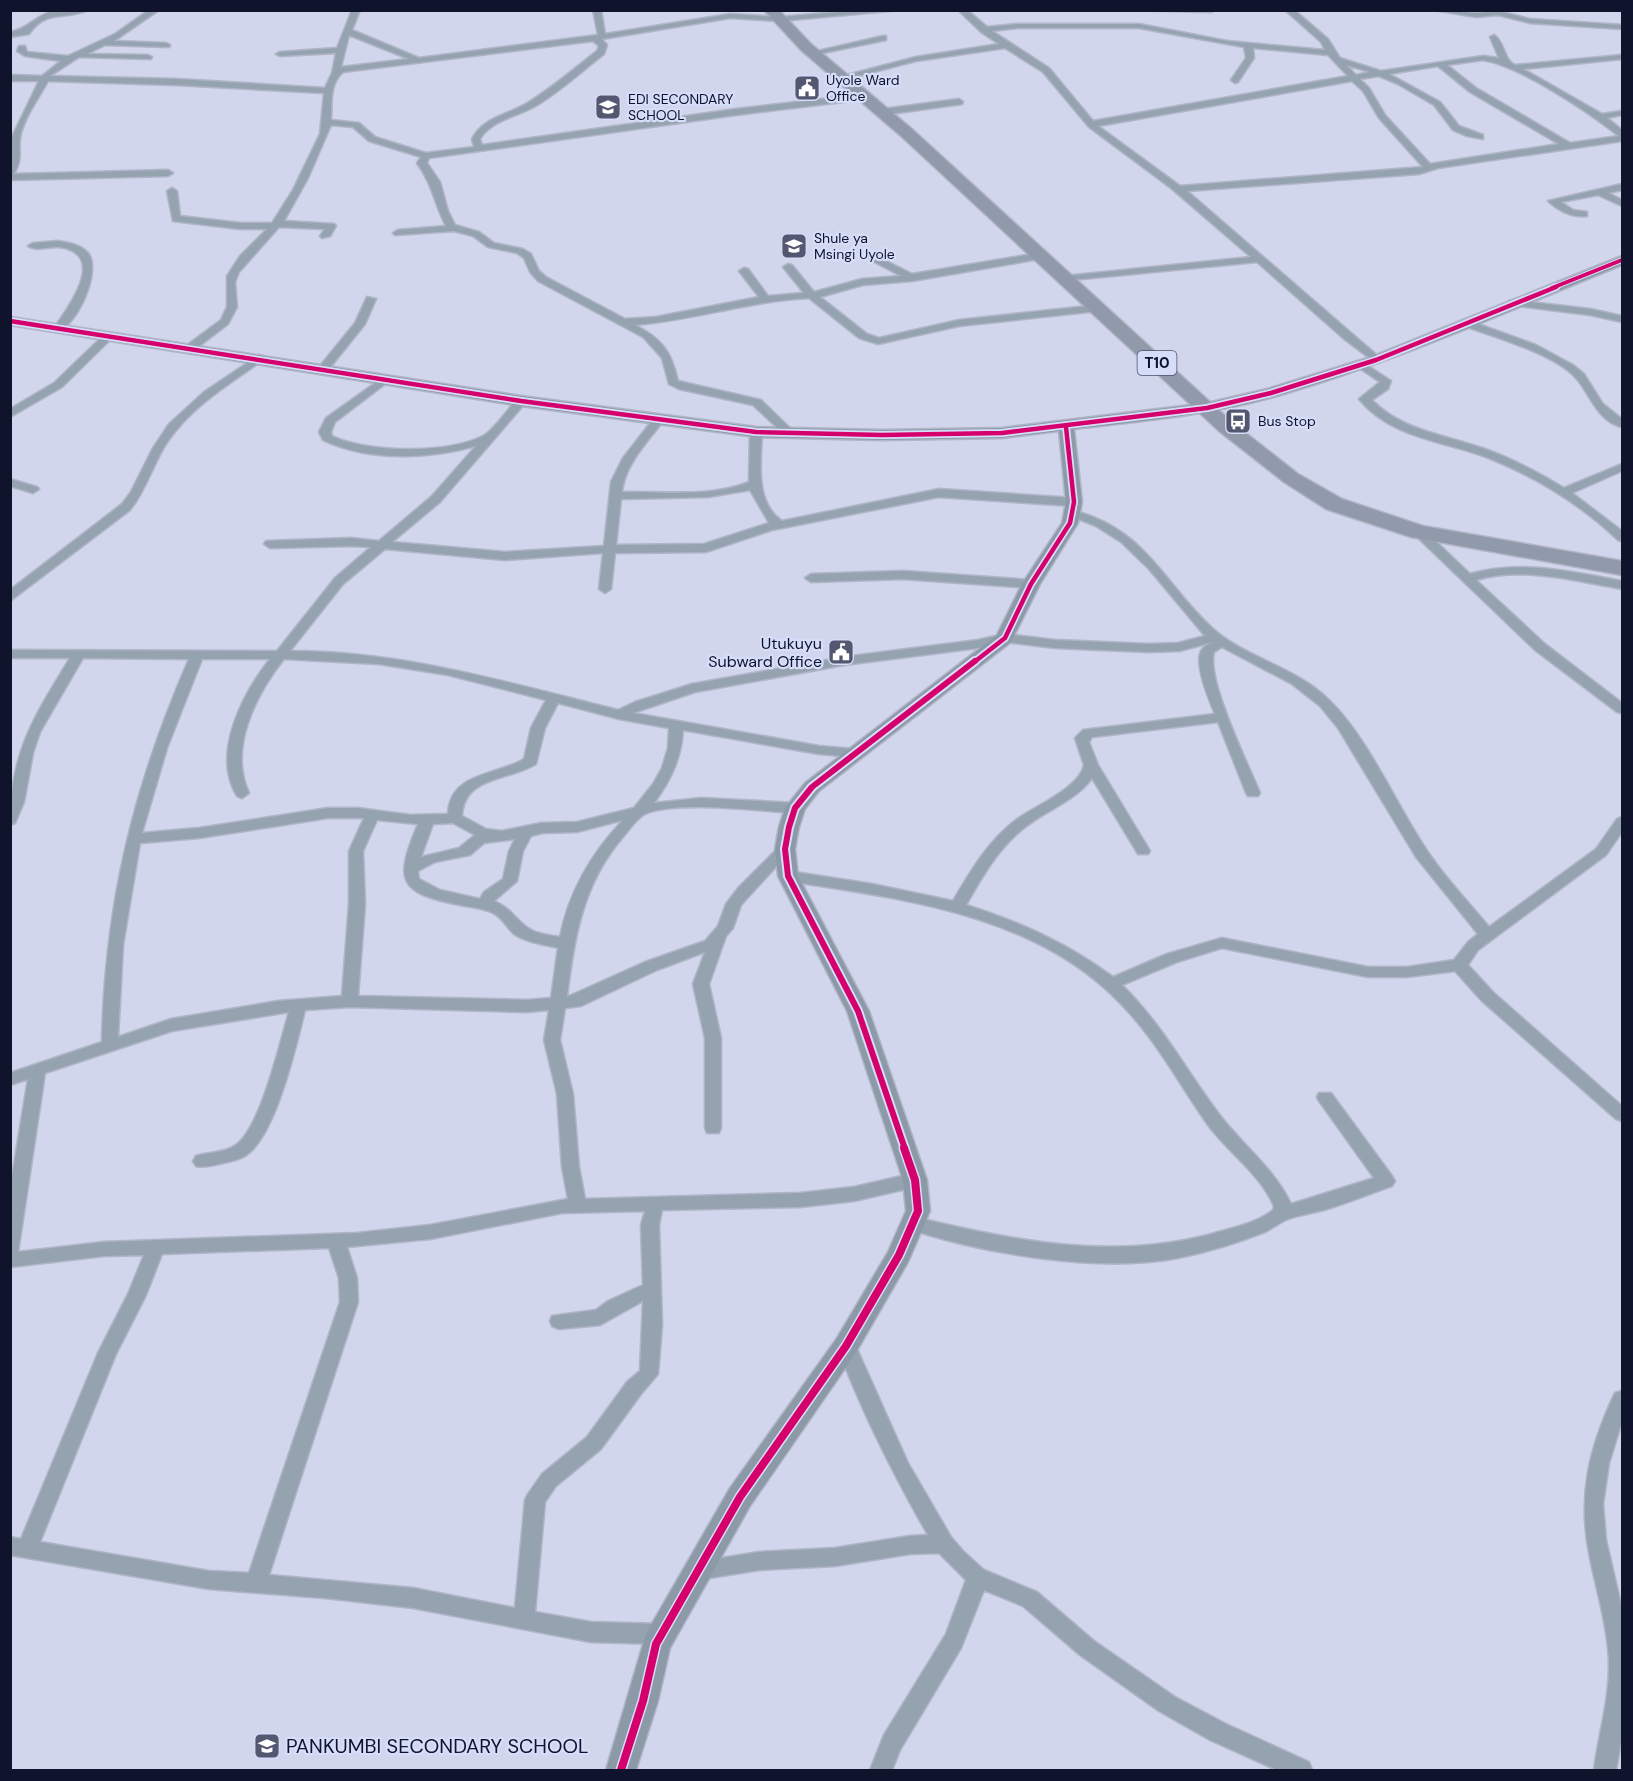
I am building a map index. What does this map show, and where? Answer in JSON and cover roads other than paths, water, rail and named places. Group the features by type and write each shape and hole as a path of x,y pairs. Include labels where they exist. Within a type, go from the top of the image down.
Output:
{"highway":[{"name":"T10","path":"776,15 813,52 883,112 1250,448 1309,490 1363,515 1419,532 1623,568"}],"street":[{"path":"10,35 26,32 42,15 84,10"},
{"path":"155,10 106,43 69,59 51,71 20,126 16,137 17,159 10,175 168,173"},
{"path":"190,348 224,323 232,306 229,286 234,272 275,225 313,157 328,122 327,91 336,73 340,50 356,10"},
{"path":"479,149 476,139 486,126 531,105 602,52 603,45 598,37 597,10"},
{"path":"336,73 349,68 598,37 730,16 896,10"},
{"path":"962,10 984,30 1046,70 1074,106 1093,124 1180,189 1259,259 1369,363 1386,381 1384,387 1365,399 1384,415 1421,435 1479,450 1506,461 1600,516 1623,537"},
{"path":"1135,10 1211,10"},
{"path":"1289,10 1320,37 1330,52 1366,90 1382,116 1428,167"},
{"path":"1438,10 1476,15 1498,13 1530,21 1623,27"},
{"path":"984,30 1017,26 1138,26 1248,45 1330,52"},
{"path":"347,31 416,59"},
{"path":"1494,37 1502,61"},
{"path":"813,52 883,38"},
{"path":"106,43 166,45"},
{"path":"843,77 916,59 1008,45"},
{"path":"1235,80 1250,58 1248,45"},
{"path":"22,48 21,51 25,54 69,59"},
{"path":"280,54 340,50"},
{"path":"79,56 148,57"},
{"path":"1512,68 1623,57"},
{"path":"1093,124 1439,63 1483,58 1502,61 1600,117 1622,134"},
{"path":"1337,60 1380,73 1423,93 1440,105 1452,125 1464,133 1480,137"},
{"path":"1439,63 1473,90 1542,128 1570,147"},
{"path":"10,78 176,82 327,91"},
{"path":"328,122 356,125 372,139 426,156 736,112 865,97"},
{"path":"883,112 959,102"},
{"path":"1600,117 1623,113"},
{"path":"1180,189 1419,171 1428,167 1570,147 1622,134"},
{"path":"426,156 422,163 435,182 448,224 476,234 491,244 520,251 528,256 542,279 621,322 641,330 662,349 667,357 674,382 679,386 757,402 789,433"},
{"path":"1584,214 1570,212 1552,201 1623,187"},
{"path":"172,191 176,219 223,222 240,226 331,226 325,236"},
{"path":"1600,192 1623,203"},
{"path":"398,233 454,228"},
{"path":"33,246 62,244 80,250 86,257 89,272 84,291 58,328"},
{"path":"870,256 912,278"},
{"path":"621,322 656,320 765,299 811,295 862,282 912,278 1040,256"},
{"path":"1065,279 1259,259"},
{"path":"10,321 324,368 521,401 756,432 931,435 1066,427 1207,408 1271,393 1369,363 1623,260"},
{"path":"788,267 811,295 863,336 878,341 959,323 1098,308"},
{"path":"744,271 765,299"},
{"path":"324,368 360,324 371,299"},
{"path":"1513,303 1590,312 1623,319"},
{"path":"1466,323 1532,347 1569,367 1580,376 1599,406 1623,424"},
{"path":"10,414 58,385 110,335"},
{"path":"10,597 126,507 139,491 146,469 172,427 259,358"},
{"path":"385,379 330,420 325,432 327,438 357,449 389,451 459,448 488,438"},
{"path":"242,793 235,778 233,758 237,736 265,674 339,581 436,499 521,401"},
{"path":"605,589 615,496 624,466 659,419"},
{"path":"621,1770 643,1701 655,1648 662,1634 740,1497 846,1346 915,1224 919,1198 915,1179 858,1011 788,876 784,849 795,808 812,787 854,753 1005,638 1031,584 1059,543 1073,508 1066,427"},
{"path":"756,432 754,484 771,519 780,525"},
{"path":"1562,493 1623,467"},
{"path":"10,482 33,489"},
{"path":"615,496 724,491 743,489 754,484"},
{"path":"270,544 337,542 505,556 610,549 706,548 780,525 939,493 1073,508 1125,539 1153,566 1202,626 1217,639 1297,681 1335,714 1421,854 1487,935"},
{"path":"1419,532 1540,647 1623,709"},
{"path":"1469,578 1490,572 1520,571 1623,585"},
{"path":"811,578 903,575 1031,584"},
{"path":"10,586 29,583"},
{"path":"619,715 640,705 692,688 844,661 978,644 1005,638 1055,644 1149,648 1179,646 1217,639"},
{"path":"1217,639 1206,657 1211,688 1253,793"},
{"path":"10,654 344,657 448,671 619,715 819,750 854,753"},
{"path":"10,820 17,803 22,770 30,741 79,654"},
{"path":"110,1045 110,1020 118,935 133,839 148,784 197,656"},
{"path":"455,818 456,799 465,786 483,778 510,773 531,761 538,728 553,699"},
{"path":"1143,851 1091,766 1082,738 1088,733 1222,717"},
{"path":"578,1205 568,1158 564,1089 552,1042 566,944 581,892 593,866 643,808 672,763 676,742 676,724"},
{"path":"957,907 984,861 999,843 1022,822 1078,783 1091,766"},
{"path":"411,869 428,860 465,852 475,846 480,838 525,833 541,828 577,827 643,808 688,803 795,808"},
{"path":"133,839 199,833 307,814 357,813 427,820 455,818 471,828 493,836"},
{"path":"350,1001 350,969 357,904 356,851 372,816"},
{"path":"427,820 411,869 412,880 417,886 503,911 518,929 529,936 566,944"},
{"path":"1111,984 1172,958 1222,943 1368,972 1407,972 1459,965 1473,946 1601,852 1623,822"},
{"path":"487,905 489,896 510,881 516,851 525,833"},
{"path":"713,1128 715,1051 710,1006 701,984 719,937 744,891 784,849"},
{"path":"788,876 957,907 1007,923 1042,939 1111,984 1172,1058 1226,1136 1274,1188 1282,1206 1280,1214"},
{"path":"10,1079 141,1033 205,1017 350,1001 557,1006 586,999 651,966 710,945 719,937"},
{"path":"1459,965 1480,990 1623,1115"},
{"path":"202,1161 243,1149 255,1134 281,1065 299,1005"},
{"path":"10,1250 37,1071"},
{"path":"915,1224 981,1240 1088,1252 1158,1254 1233,1235 1266,1223 1280,1214 1386,1181 1325,1096"},
{"path":"10,1260 104,1249 335,1241 430,1232 531,1211 578,1205 833,1197 876,1190 915,1179"},
{"path":"524,1620 535,1500 549,1480 594,1443 634,1388 647,1379 653,1325 650,1225 655,1204"},
{"path":"256,1584 349,1302 350,1286 346,1266 335,1241"},
{"path":"156,1247 137,1295 19,1547 209,1580 413,1598 591,1632 662,1634"},
{"path":"559,1321 600,1317 614,1306 651,1289"},
{"path":"846,1346 880,1426 922,1508 944,1545 977,1576 1030,1599 1086,1648 1167,1704 1218,1732 1301,1770"},
{"path":"1605,1770 1613,1722 1620,1650 1598,1542 1593,1504 1599,1466 1623,1399"},
{"path":"697,1571 759,1561 827,1557 910,1545 944,1545"},
{"path":"881,1770 896,1734 957,1636 970,1607 977,1576"}],"place":[{"name":"Uyole Ward Office","path":"807,88"},
{"name":"EDI SECONDARY SCHOOL","path":"608,107"},
{"name":"Shule ya Msingi Uyole","path":"794,246"},
{"name":"Bus Stop","path":"1238,421"},
{"name":"Utukuyu Subward Office","path":"841,652"},
{"name":"PANKUMBI SECONDARY SCHOOL","path":"267,1746"}]}
